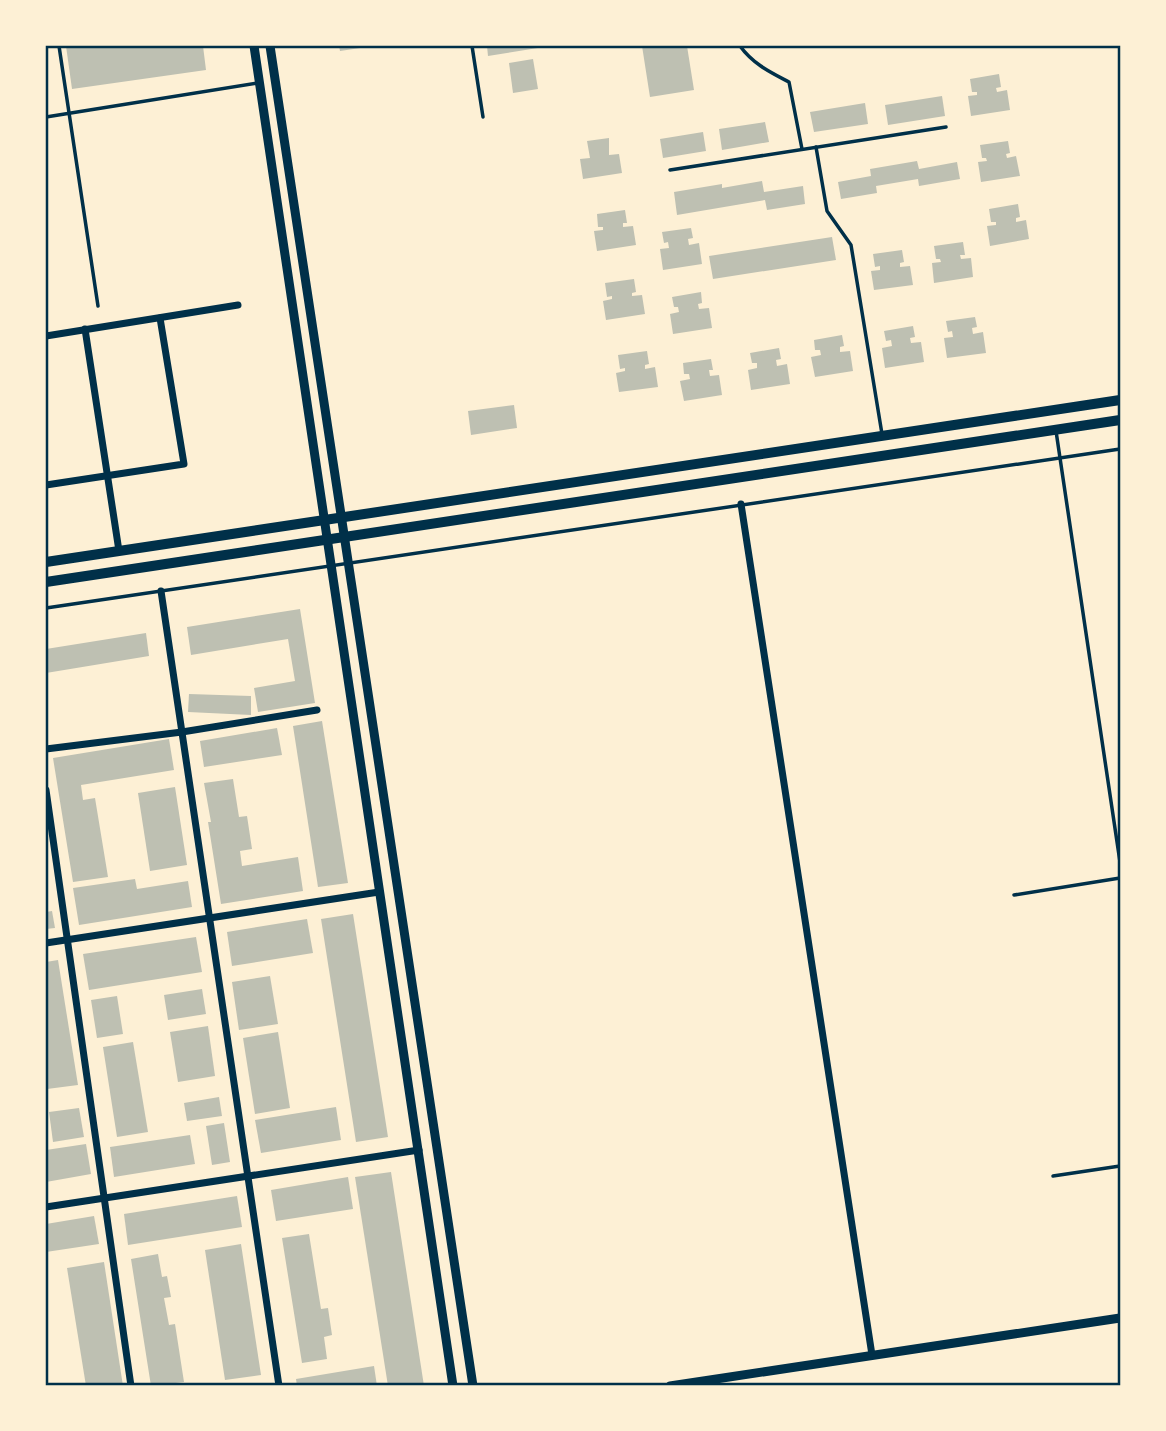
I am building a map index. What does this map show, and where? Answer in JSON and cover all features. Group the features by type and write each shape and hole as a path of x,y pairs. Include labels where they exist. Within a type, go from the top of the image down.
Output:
{"main road":[{"path":"46,562 1121,400"},
{"path":"46,582 1121,419"}],"street":[{"path":"254,46 453,1385"},
{"path":"270,46 473,1385"},
{"path":"46,335 238,306"},
{"path":"46,485 184,464 159,318"},
{"path":"85,330 119,551"},
{"path":"741,504 872,1355"},
{"path":"161,591 279,1385"},
{"path":"46,749 182,732 317,710"},
{"path":"46,790 131,1385"},
{"path":"46,943 379,892"},
{"path":"46,1207 419,1150"},
{"path":"670,1385 701,1383 1121,1318"}],"lane":[{"path":"59,46 98,306"},
{"path":"472,46 483,117"},
{"path":"740,46 748,57 760,66 789,82 802,149"},
{"path":"46,117 260,83"},
{"path":"670,170 946,127"},
{"path":"816,147 827,211 851,245 882,436"},
{"path":"1055,429 1121,862"},
{"path":"46,608 1121,449"},
{"path":"1014,895 1121,878"},
{"path":"1053,1176 1121,1166"}],"building":[{"path":"66,46 203,46 206,70 72,89"},
{"path":"339,46 367,46 367,47 340,51"},
{"path":"487,46 544,46 544,47 488,56"},
{"path":"642,46 687,46 694,90 650,97"},
{"path":"533,59 538,89 513,93 509,63"},
{"path":"999,74 1001,87 996,88 997,92 1007,90 1010,110 971,116 968,96 977,95 977,92 972,92 970,79"},
{"path":"942,96 945,116 888,125 885,105"},
{"path":"865,103 868,124 814,132 810,112"},
{"path":"765,122 769,142 722,150 719,129"},
{"path":"703,132 706,151 663,158 660,139"},
{"path":"609,138 609,155 619,154 622,173 583,179 580,159 590,158 587,141"},
{"path":"1008,141 1010,153 1006,154 1007,158 1016,156 1020,176 981,182 978,162 987,161 982,158 980,145"},
{"path":"917,161 919,169 957,162 960,179 919,186 918,179 876,186 877,193 841,199 838,182 871,176 870,169"},
{"path":"762,181 764,192 803,186 805,204 767,210 765,200 677,215 674,192"},
{"path":"1018,204 1020,217 1016,218 1016,222 1026,220 1029,239 990,246 987,226 996,225 996,222 991,222 989,209"},
{"path":"625,210 627,223 623,223 623,227 633,226 636,245 597,251 594,231 603,230 603,227 598,227 597,214"},
{"path":"691,228 693,238 688,239 689,245 699,243 702,264 663,270 660,249 669,248 668,242 664,243 662,232"},
{"path":"832,237 836,260 713,279 709,256"},
{"path":"963,242 965,255 960,255 961,259 971,258 973,277 934,283 932,263 941,262 936,259 934,246"},
{"path":"902,250 904,262 900,263 900,267 910,266 913,285 874,290 871,271 880,270 880,266 875,267 873,254"},
{"path":"634,279 636,292 632,293 632,296 642,295 645,314 606,320 603,301 612,299 612,296 607,297 605,283"},
{"path":"701,292 702,303 698,304 699,309 709,308 712,328 673,334 670,314 679,312 678,307 674,307 672,297"},
{"path":"975,317 977,327 972,328 973,334 983,332 986,353 947,358 944,338 953,337 952,331 948,332 946,321"},
{"path":"913,326 915,337 910,338 911,343 921,342 924,362 885,368 882,348 892,346 891,340 886,341 884,331"},
{"path":"842,335 844,346 840,347 840,352 850,351 853,371 815,377 811,357 821,355 820,350 815,350 814,340"},
{"path":"779,348 781,359 776,360 777,366 787,364 790,384 751,390 748,370 757,368 757,363 752,363 750,353"},
{"path":"647,351 649,364 645,365 645,369 655,367 658,387 619,392 616,373 625,371 625,368 620,369 618,355"},
{"path":"711,359 713,370 709,370 710,376 719,375 722,395 684,401 680,381 690,379 689,374 684,374 683,363"},
{"path":"514,405 517,428 471,435 468,411"},
{"path":"300,609 315,703 258,712 254,688 295,681 288,639 191,655 187,627"},
{"path":"146,633 149,656 46,673 46,649"},
{"path":"189,694 251,696 251,715 188,712"},
{"path":"322,721 348,883 318,887 293,726"},
{"path":"277,728 282,755 204,767 200,741"},
{"path":"169,739 174,770 81,785 83,800 95,798 108,877 73,882 53,758"},
{"path":"233,779 239,817 247,816 252,849 240,851 242,866 298,857 303,891 221,904 204,783"},
{"path":"175,787 187,865 150,871 138,793"},
{"path":"135,879 137,889 188,881 192,907 79,925 73,888"},
{"path":"52,911 55,928 46,929 46,912"},
{"path":"353,914 388,1137 356,1142 321,919"},
{"path":"307,919 313,953 232,966 227,932"},
{"path":"196,937 202,972 89,990 83,954"},
{"path":"58,960 78,1085 47,1089 46,962"},
{"path":"270,976 278,1024 239,1030 232,982"},
{"path":"202,989 206,1014 168,1020 164,995"},
{"path":"117,996 123,1034 97,1038 91,1000"},
{"path":"208,1026 215,1076 178,1082 170,1032"},
{"path":"278,1032 290,1108 255,1114 243,1038"},
{"path":"133,1042 148,1132 117,1137 103,1047"},
{"path":"219,1097 222,1116 187,1121 184,1103"},
{"path":"336,1107 341,1140 261,1153 255,1120"},
{"path":"79,1108 84,1137 53,1142 49,1112"},
{"path":"224,1123 230,1162 212,1165 206,1126"},
{"path":"190,1135 195,1164 114,1177 110,1147"},
{"path":"86,1144 91,1174 46,1182 46,1150"},
{"path":"391,1172 424,1386 388,1386 355,1177"},
{"path":"348,1177 353,1209 276,1221 271,1190"},
{"path":"237,1196 242,1227 128,1245 124,1214"},
{"path":"94,1216 99,1244 46,1252 46,1224"},
{"path":"309,1234 321,1309 328,1308 332,1335 324,1337 327,1359 302,1363 282,1238"},
{"path":"241,1244 261,1375 225,1380 205,1250"},
{"path":"158,1254 162,1277 167,1276 171,1297 164,1298 169,1325 175,1324 184,1382 151,1386 131,1259"},
{"path":"104,1262 123,1386 86,1386 67,1268"},
{"path":"374,1366 377,1386 297,1386 296,1379"}]}
